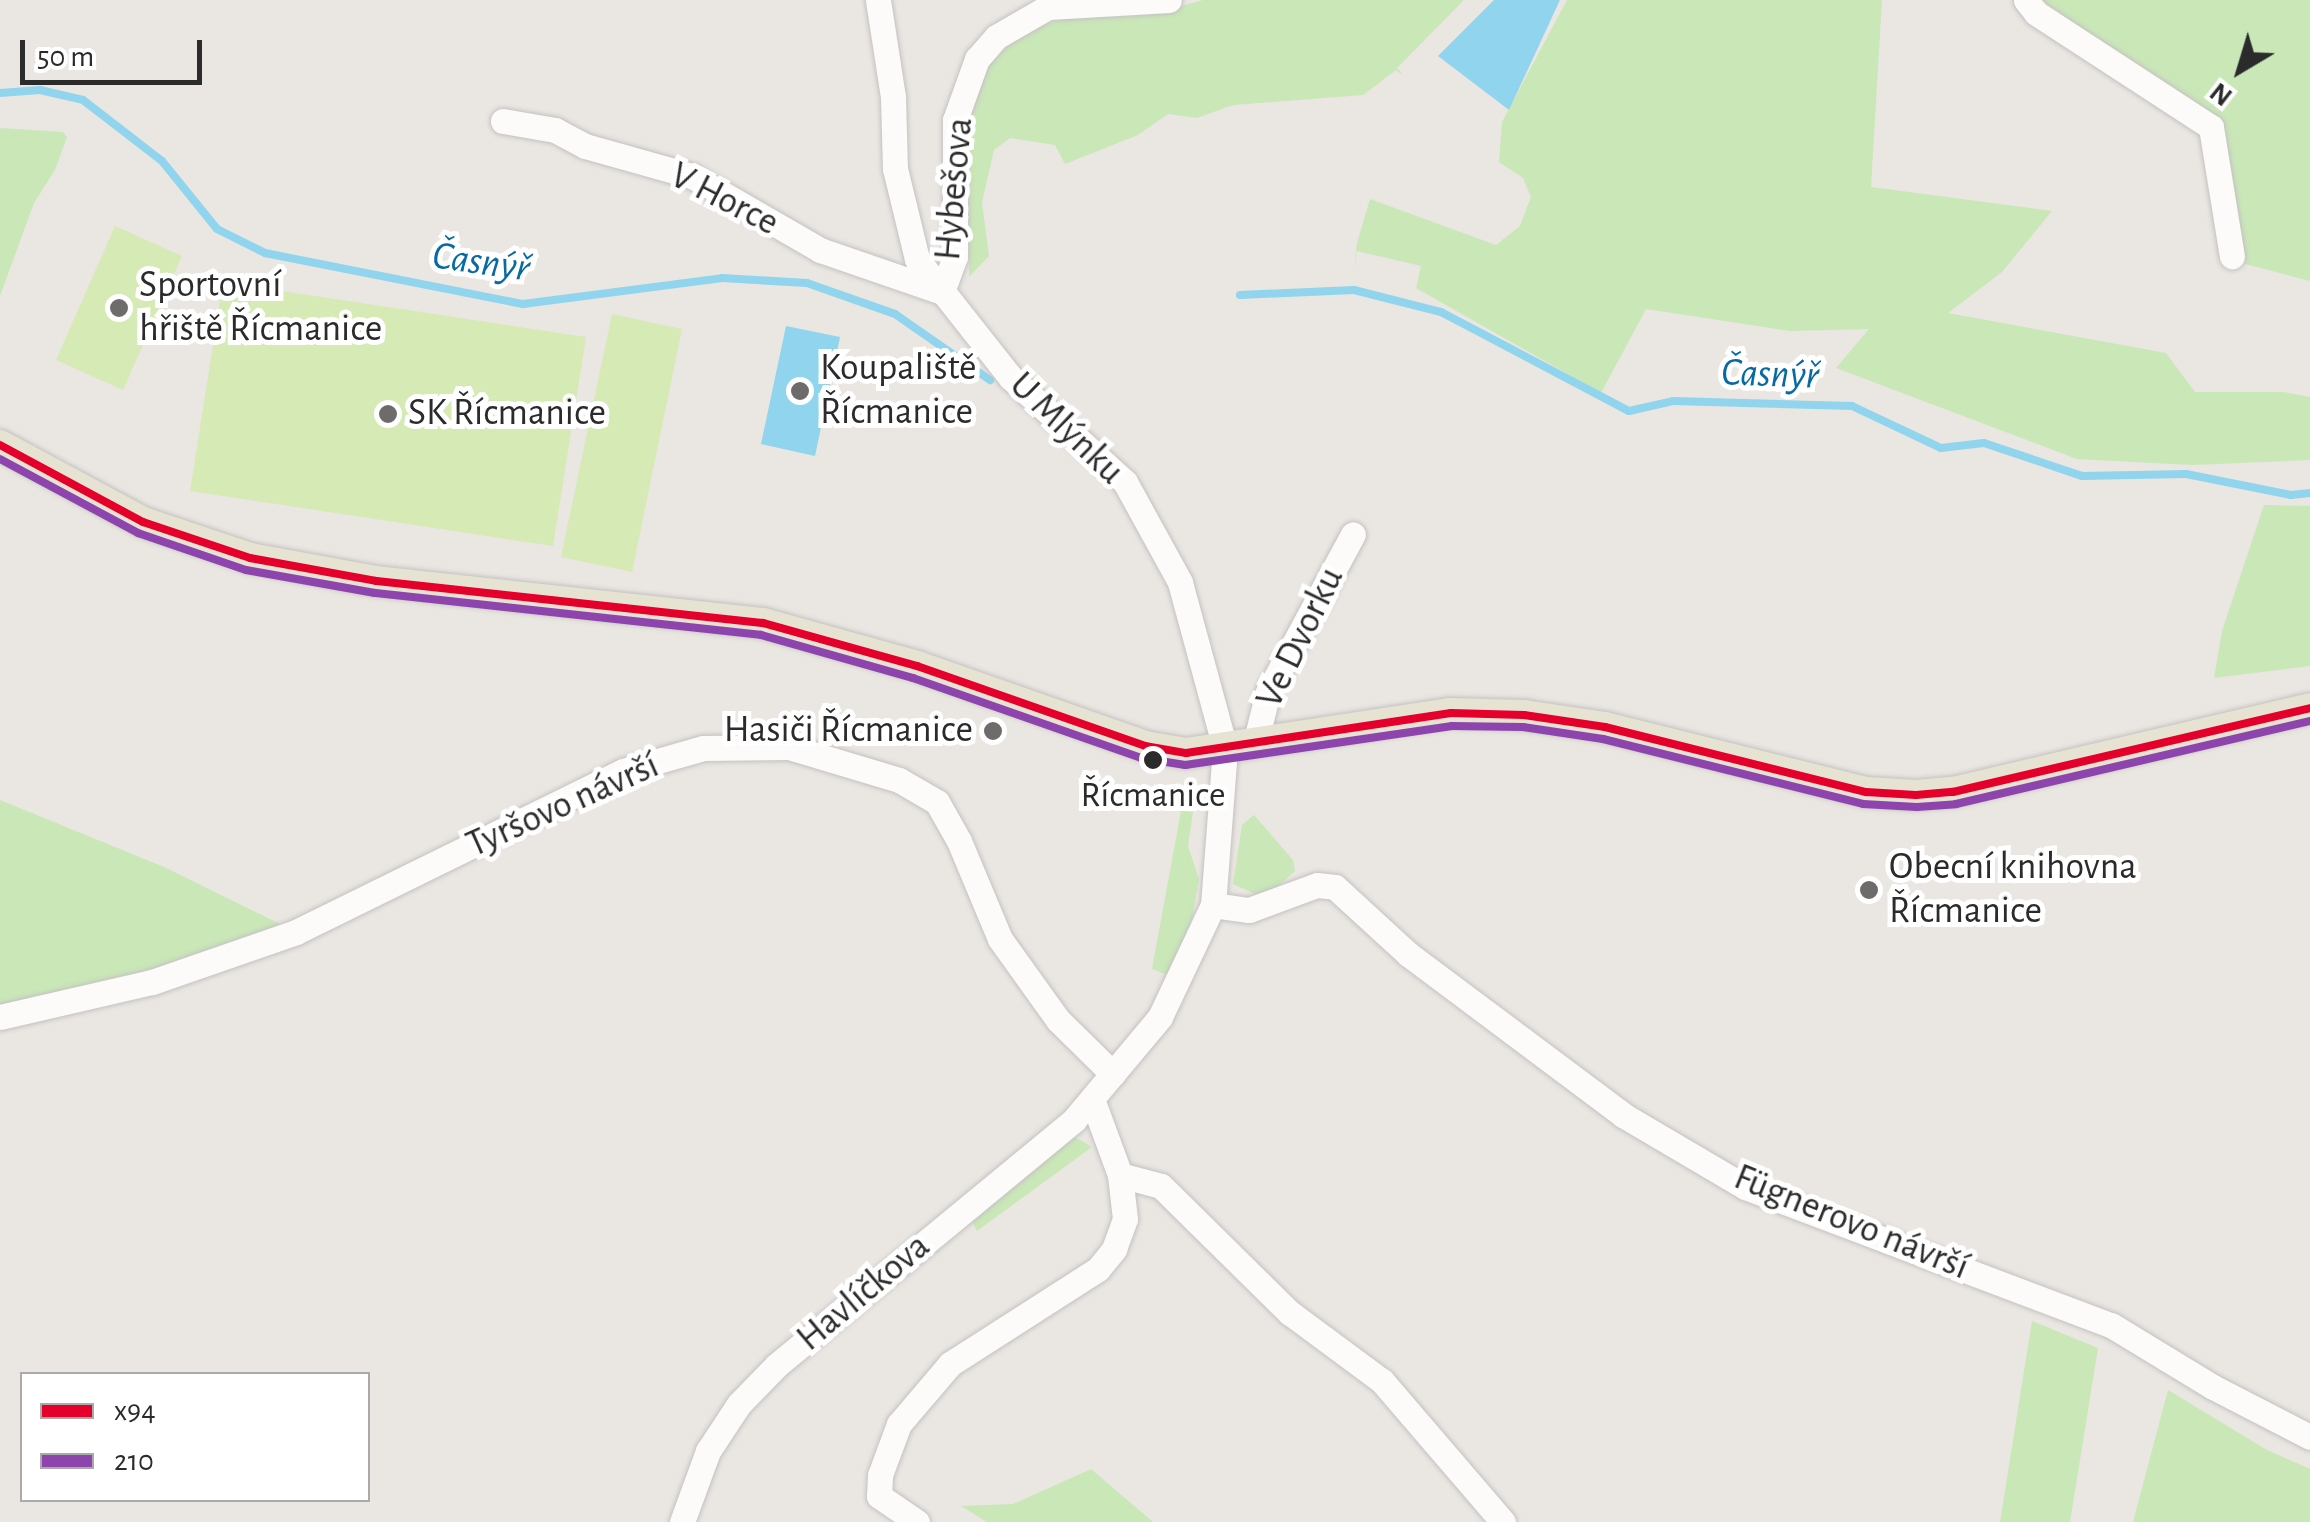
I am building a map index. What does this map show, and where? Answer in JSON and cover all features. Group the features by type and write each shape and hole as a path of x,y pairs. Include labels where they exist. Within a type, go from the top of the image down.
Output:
{"main road":[{"path":"0,445 143,522 250,558 376,581 763,622 981,687 1144,746 1186,753 1451,713 1524,715 1605,726 1866,792 1916,795 1953,792 2310,708"}],"street":[{"name":"U Mlýnku","path":"878,0 893,97 896,169 917,258 1011,378 1110,464 1134,496 1180,582 1225,748 1213,904"},
{"name":"Hybešova","path":"942,292 955,257 956,120 977,59 996,37 1048,7 1169,0"},
{"path":"2026,0 2036,12 2212,126 2232,256"},
{"name":"V Horce","path":"503,121 555,130 586,146 692,176 820,250 942,292"},
{"name":"Ve Dvorku","path":"1256,744 1268,692 1353,534"},
{"name":"Tyršovo návrší","path":"0,1017 152,982 296,932 623,771 703,748 789,746 898,780 937,802 959,841 1000,938 1058,1020 1113,1074"},
{"name":"Fügnerovo návrší","path":"1213,904 1249,910 1316,885 1335,887 1408,954 1623,1115 1746,1187 2111,1325 2213,1387 2310,1437"},
{"name":"Havlíčkova","path":"682,1522 708,1451 738,1404 777,1365 1074,1120 1160,1017 1213,904"},
{"path":"917,1522 879,1496 880,1475 899,1424 950,1364 1098,1269 1114,1249 1126,1220 1120,1175 1092,1099"},
{"path":"1120,1175 1161,1186 1290,1312 1382,1381 1503,1522"}],"green space":[{"path":"1203,0 1464,0 1397,68 1404,76 1396,70 1363,95 1233,105 1197,118 1168,114 1138,135 1065,164 1055,145 1010,138 994,150 982,202 989,256 969,277 969,123 984,71 1014,39 1032,28 1063,19 1149,15"},
{"path":"1567,0 1882,0 1871,187 2052,211 2002,272 1948,313 2166,353 2195,392 2284,392 2310,397 2310,460 2192,465 2077,459 1836,368 1869,329 1790,331 1646,309 1601,393 1416,288 1421,266 1357,251 1354,272 1357,243 1370,199 1496,245 1520,226 1531,197 1523,178 1499,162 1502,122"},
{"path":"2041,0 2310,0 2310,281 2238,262 2223,126"},
{"path":"0,128 63,132 67,137 55,170 34,203 0,296"},
{"name":"Sportovní hřiště Řícmanice","path":"115,226 182,256 123,390 56,360"},
{"name":"SK Řícmanice","path":"223,282 586,337 553,546 190,491"},
{"name":"SK Řícmanice","path":"612,314 682,329 632,572 561,557"},
{"path":"2264,505 2310,506 2310,666 2214,678 2222,631"},
{"path":"0,800 164,867 280,924 185,961 0,1005"},
{"path":"1181,811 1193,812 1188,846 1199,879 1189,936 1170,976 1152,969"},
{"path":"1254,815 1293,860 1295,871 1274,890 1255,894 1233,884 1242,825"},
{"path":"1070,1134 1092,1147 977,1231 972,1222"},
{"path":"2032,1321 2098,1348 2070,1522 2000,1522"},
{"path":"2168,1390 2267,1450 2310,1469 2310,1522 2133,1522"},
{"path":"1091,1469 1153,1522 987,1522 961,1506 1013,1504"}],"water":[{"path":"1494,0 1560,0 1509,110 1438,56"},
{"name":"Koupaliště Řícmanice","path":"786,326 840,337 815,456 761,444"}],"waterway":[{"name":"Časnýř","path":"0,93 40,90 83,100 162,161 217,229 265,253 523,304 722,278 807,283 895,314 990,380"},
{"name":"Časnýř","path":"1240,295 1354,290 1441,312 1629,411 1673,401 1852,406 1941,448 1984,443 2082,476 2186,474 2291,495 2310,493"}],"transit line":[{"name":"x94","path":"0,445 143,522 250,558 376,581 763,623 917,666 1145,746 1186,753 1451,713 1524,715 1605,727 1866,792 1916,795 1953,792 2310,708"},
{"name":"210","path":"0,459 138,533 246,570 375,593 761,635 913,678 1141,758 1185,765 1452,726 1523,727 1603,739 1863,804 1917,807 1956,804 2310,721"}],"place":[{"name":"Sportovní hřiště Řícmanice","path":"119,308"},
{"name":"Koupaliště Řícmanice","path":"800,391"},
{"name":"SK Řícmanice","path":"388,414"},
{"name":"Hasiči Řícmanice","path":"993,731"},
{"name":"Řícmanice","path":"1153,760"},
{"name":"Obecní knihovna Řícmanice","path":"1869,890"}]}
